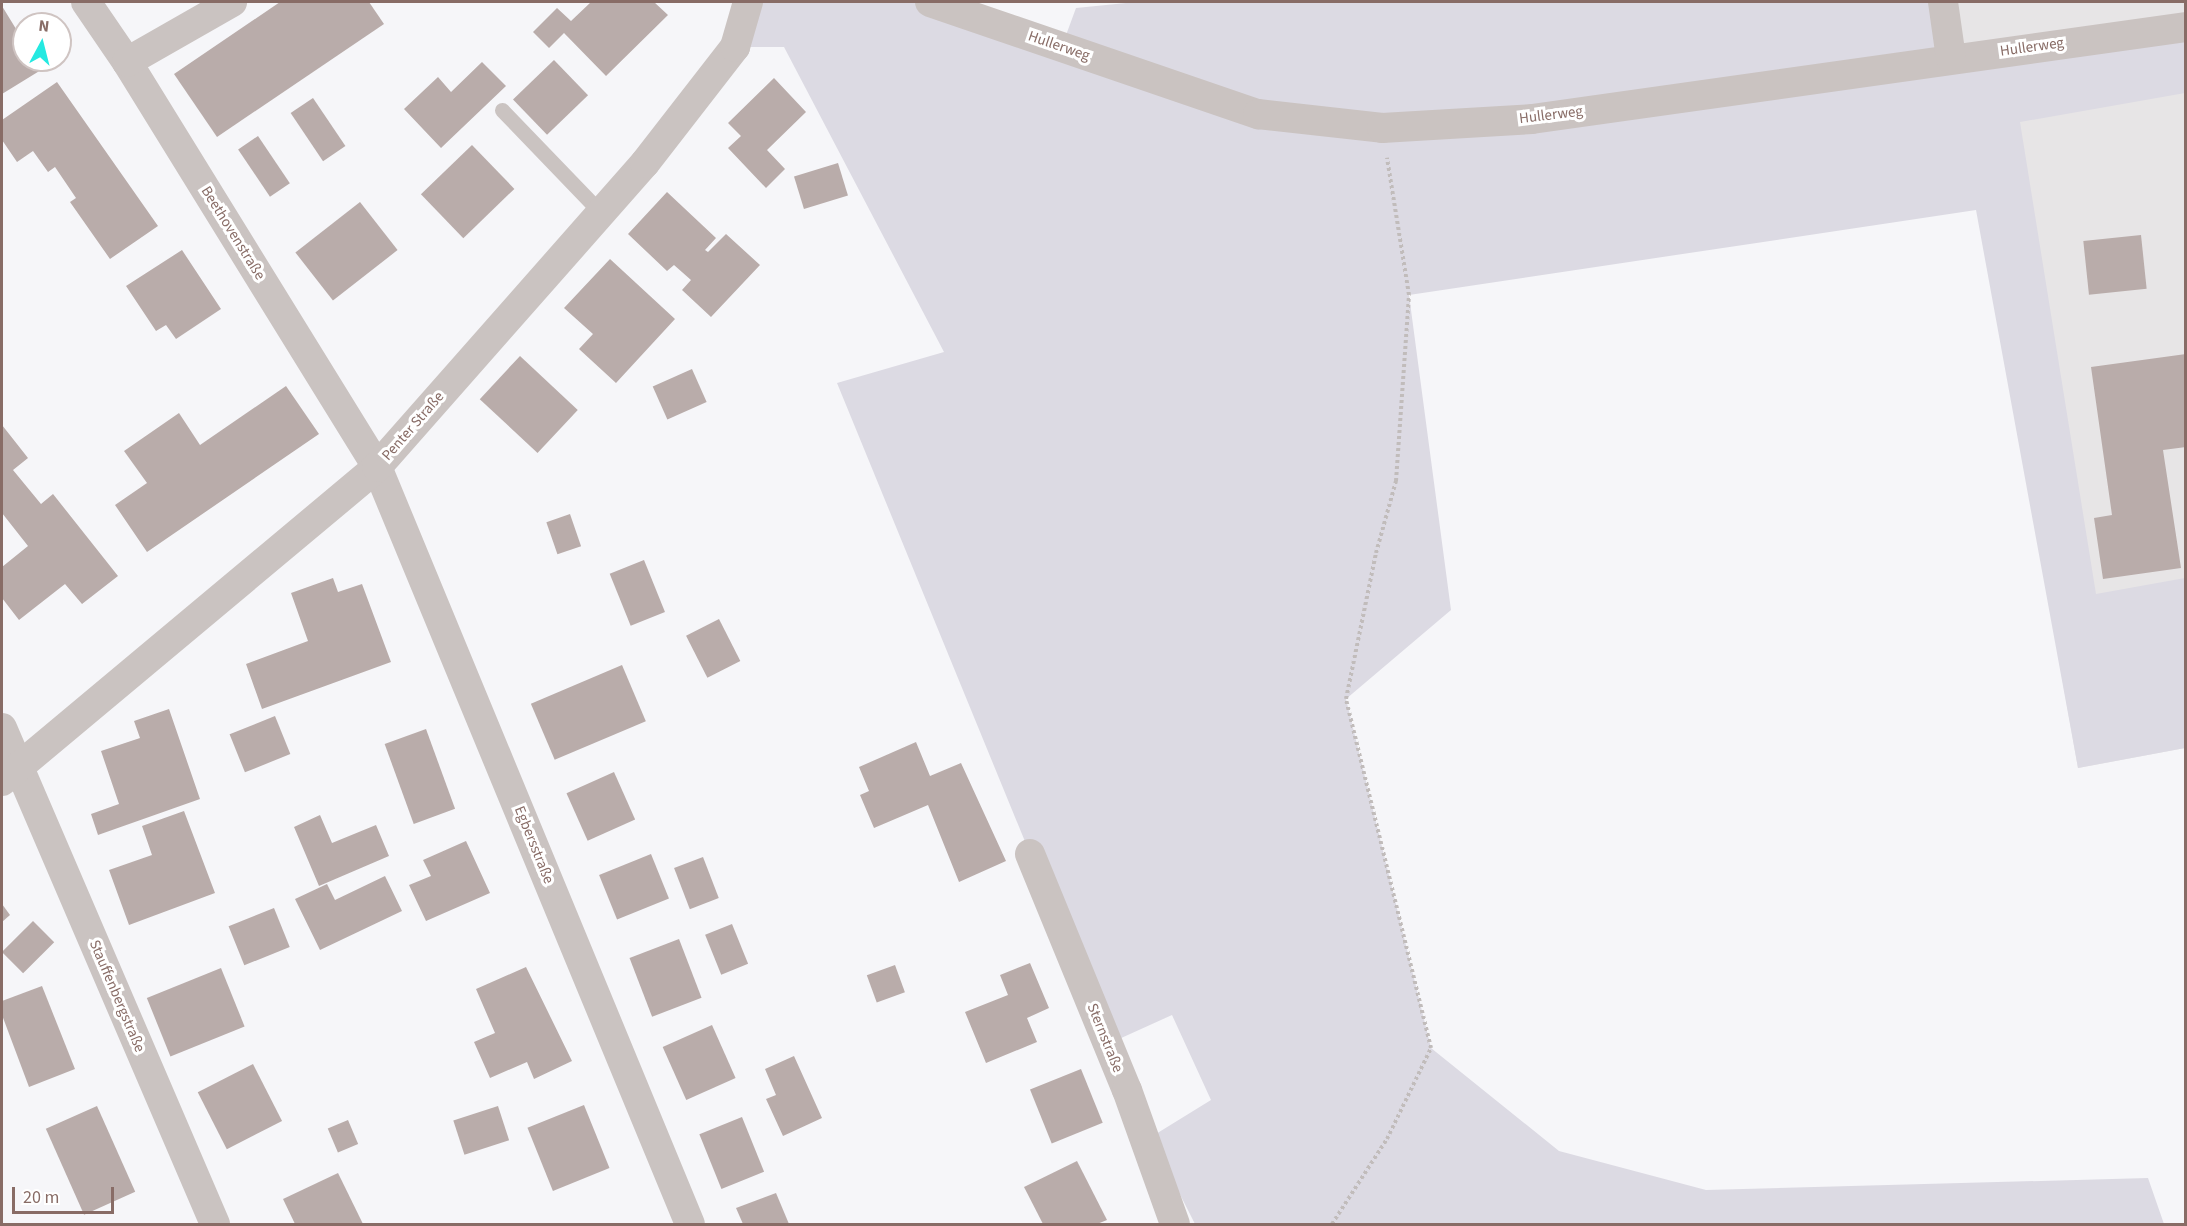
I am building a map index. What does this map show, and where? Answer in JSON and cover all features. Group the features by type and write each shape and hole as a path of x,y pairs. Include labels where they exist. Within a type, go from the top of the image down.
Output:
{"street":[{"name":"Beethovenstraße","path":"86,2 127,62 377,467"},
{"path":"127,62 232,2"},
{"name":"Penter Straße","path":"10,774 377,467 601,213 735,47 748,2"},
{"name":"Hullerweg","path":"930,2 1258,114 1382,128 1532,119 1952,58 2186,27"},
{"path":"1943,2 1952,58"},
{"name":"Egbersstraße","path":"377,467 690,1224"},
{"name":"Stauffenbergstraße","path":"2,728 10,774 215,1224"},
{"name":"Sternstraße","path":"1030,854 1127,1090 1175,1224"}],"lane":[{"path":"502,110 601,213"}],"path":[{"path":"1332,1224 1387,1139 1431,1048 1346,699 1376,553 1396,481 1409,295 1382,128"}],"shaded area":[{"path":"748,2 930,2 1062,46 1076,8 1136,2 1943,2 1951,58 2185,27 2185,93 2020,122 2096,594 2185,578 2185,748 2078,768 1976,210 1409,295 1451,610 1346,699 1431,1048 1559,1151 1706,1190 2148,1178 2164,1224 1195,1224 1151,1137 1211,1100 1172,1015 1108,1044 837,383 944,352 784,47 735,47"},
{"path":"1943,2 2185,2 2185,748 2078,768"}],"building":[{"path":"280,2 369,2 384,24 217,137 174,74"},
{"path":"591,2 654,2 668,15 606,76 564,33 549,48 533,32 557,8 571,21"},
{"path":"2,6 12,22 12,72 38,72 2,94"},
{"path":"554,60 588,95 547,135 513,100"},
{"path":"482,62 506,86 441,148 404,109 438,77 451,92"},
{"path":"774,78 806,112 767,150 785,169 766,188 728,148 741,136 728,123"},
{"path":"57,82 158,226 110,259 70,202 76,198 55,167 48,172 33,151 17,162 2,140 2,120"},
{"path":"313,98 345,146 323,161 291,113"},
{"path":"258,136 290,183 270,197 238,149"},
{"path":"472,145 514,189 463,238 421,194"},
{"path":"838,163 848,196 804,209 794,176"},
{"path":"667,192 716,238 705,250 708,252 726,234 760,265 711,317 682,290 691,280 674,265 667,271 628,234"},
{"path":"360,202 398,250 333,301 295,252"},
{"path":"2141,235 2147,289 2089,295 2083,241"},
{"path":"182,250 221,309 176,339 166,325 156,331 126,286"},
{"path":"610,259 675,319 616,383 579,349 593,334 564,308"},
{"path":"2186,354 2186,447 2163,450 2181,568 2103,579 2094,518 2112,515 2091,367"},
{"path":"520,356 578,410 538,453 480,399"},
{"path":"692,369 707,402 667,419 653,386"},
{"path":"286,386 319,434 147,552 115,505 147,483 124,451 179,413 200,445"},
{"path":"2,425 28,458 13,470 41,504 53,494 118,576 82,604 65,584 19,620 2,598 2,567 28,546 2,513"},
{"path":"570,514 581,546 557,554 546,522"},
{"path":"644,560 665,612 631,626 610,574"},
{"path":"333,578 338,592 362,584 391,662 262,709 246,664 308,641 291,593"},
{"path":"719,619 740,661 707,678 686,636"},
{"path":"622,665 646,721 555,760 531,704"},
{"path":"169,709 200,799 98,835 91,814 119,804 101,751 140,738 134,721"},
{"path":"275,716 290,754 245,772 230,734"},
{"path":"426,729 455,809 414,824 385,744"},
{"path":"916,742 930,776 961,763 1006,861 959,882 928,805 874,828 860,795 869,791 859,767"},
{"path":"614,772 635,820 588,841 566,793"},
{"path":"184,811 215,893 129,925 109,870 152,855 142,826"},
{"path":"320,815 332,843 376,825 389,856 319,886 294,827"},
{"path":"466,841 490,893 426,921 409,885 431,876 423,860"},
{"path":"651,854 669,899 617,919 599,875"},
{"path":"703,857 719,898 690,909 674,868"},
{"path":"385,876 402,911 320,950 295,899 327,884 335,900"},
{"path":"2,904 10,915 2,922"},
{"path":"274,908 290,947 244,965 229,926"},
{"path":"33,921 54,942 23,973 2,952"},
{"path":"732,924 748,964 721,975 705,935"},
{"path":"679,939 702,998 652,1017 630,958"},
{"path":"1030,963 1049,1008 1027,1018 1037,1042 986,1063 965,1012 1008,995 1000,975"},
{"path":"895,965 905,992 877,1003 867,975"},
{"path":"526,967 572,1061 534,1079 527,1062 490,1078 474,1042 495,1033 476,989"},
{"path":"221,968 245,1026 170,1056 147,998"},
{"path":"42,986 75,1069 29,1087 2,1015 2,1001"},
{"path":"712,1025 736,1078 686,1100 663,1047"},
{"path":"794,1056 822,1118 783,1136 766,1099 776,1095 765,1069"},
{"path":"253,1064 282,1121 227,1149 198,1092"},
{"path":"1081,1069 1103,1123 1052,1143 1030,1090"},
{"path":"584,1105 609,1168 553,1191 527,1128"},
{"path":"97,1106 135,1192 84,1215 46,1129"},
{"path":"498,1106 509,1140 464,1155 453,1121"},
{"path":"742,1117 764,1172 721,1189 699,1134"},
{"path":"348,1120 358,1144 338,1153 328,1129"},
{"path":"1077,1161 1107,1220 1097,1224 1043,1224 1024,1187"},
{"path":"338,1173 363,1224 295,1224 283,1199"},
{"path":"776,1193 789,1224 743,1224 736,1208"}]}
